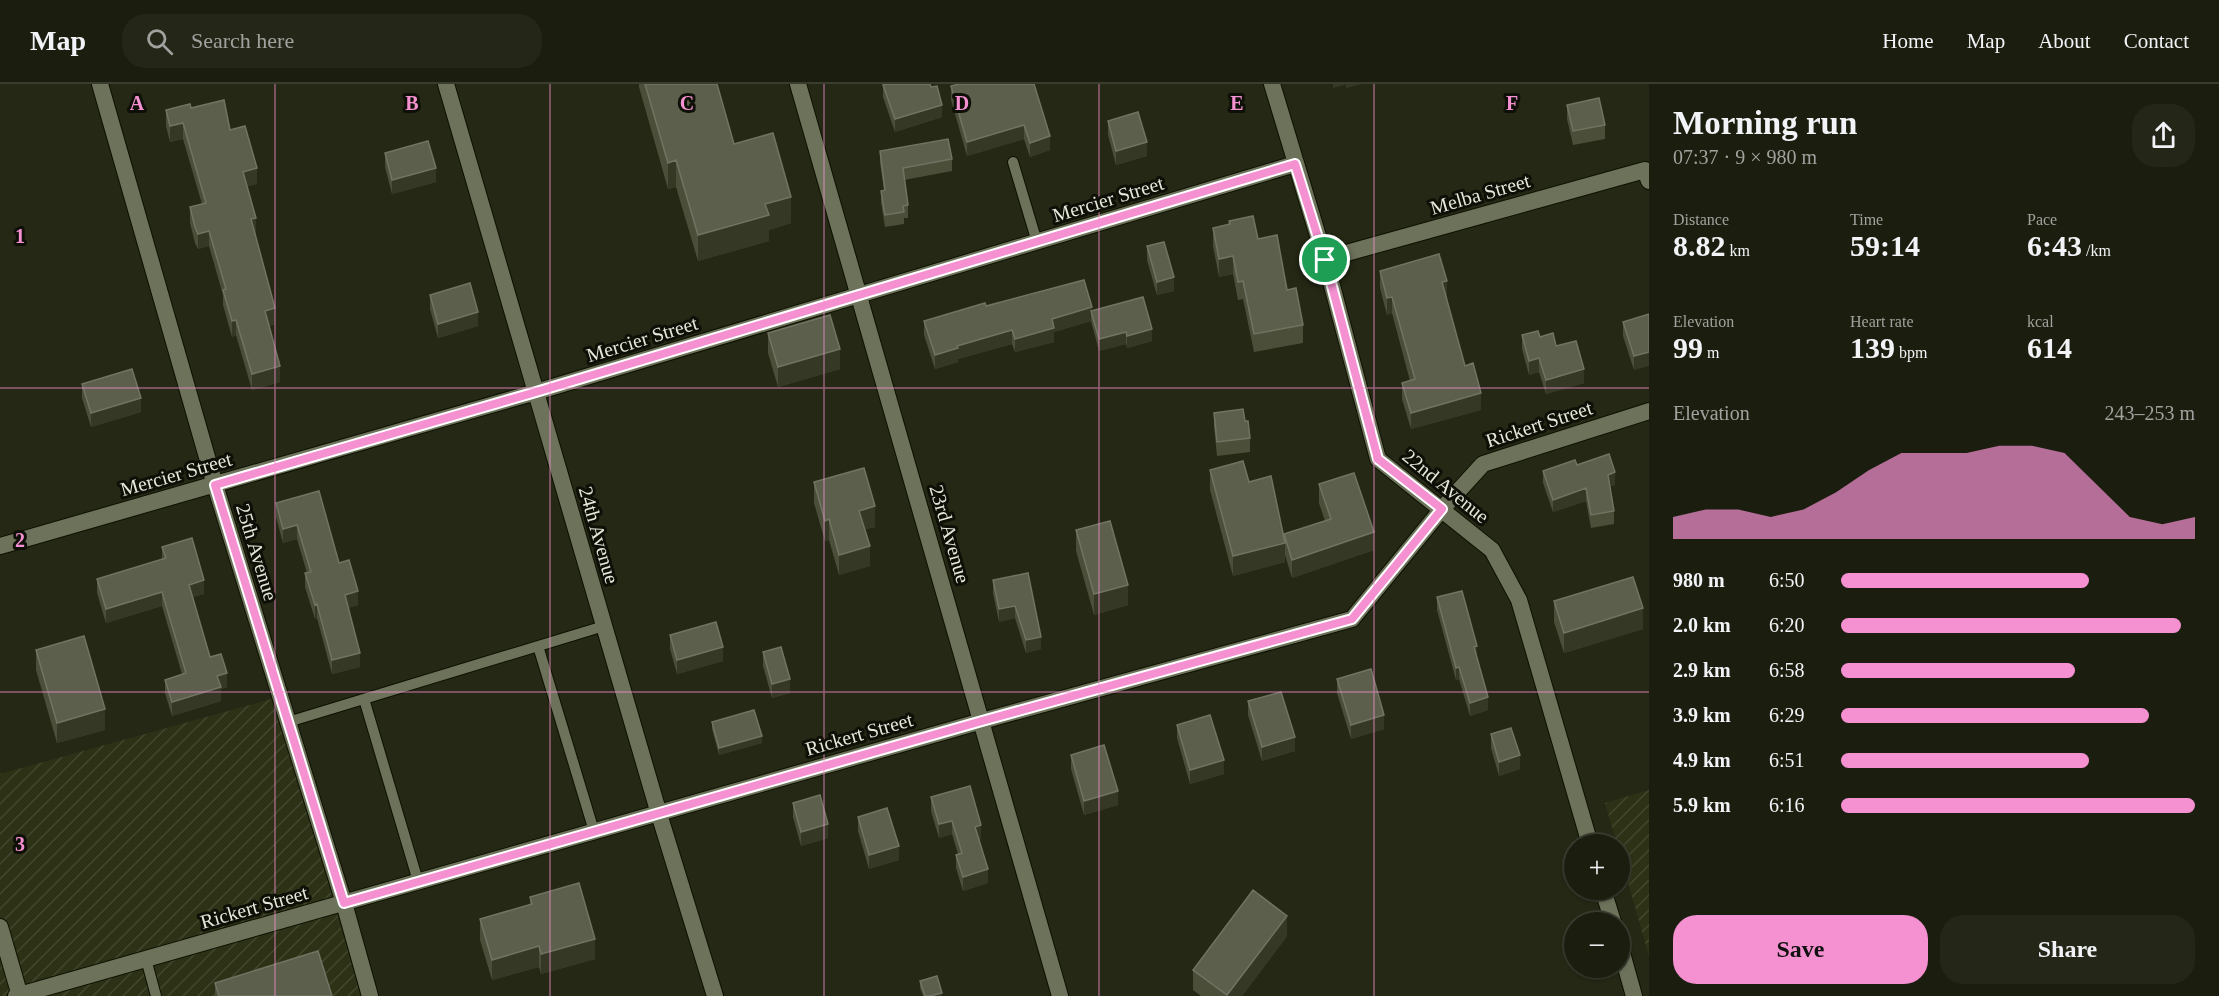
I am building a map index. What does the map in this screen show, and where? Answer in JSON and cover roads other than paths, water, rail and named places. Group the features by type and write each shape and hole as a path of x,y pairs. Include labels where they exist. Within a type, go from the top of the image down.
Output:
{"street":[{"name":"25th Avenue","path":"100,84 215,485 344,903 370,996"},
{"name":"24th Avenue","path":"446,84 659,814 715,996"},
{"name":"23rd Avenue","path":"798,84 1060,996"},
{"name":"22nd Avenue","path":"1272,84 1325,260 1378,459 1492,550 1519,600 1587,834"},
{"name":"Mercier Street","path":"0,546 536,392 1295,164"},
{"name":"Melba Street","path":"1325,260 1647,176"},
{"name":"Rickert Street","path":"18,996 982,721 1352,619 1442,509 1483,464 1649,411"},
{"path":"0,927 18,996"},
{"path":"1629,978 1634,996"}],"lane":[{"path":"1013,162 1036,242"},
{"path":"288,722 604,626"},
{"path":"538,646 594,831"},
{"path":"364,699 418,881"},
{"path":"146,959 156,996"}]}
